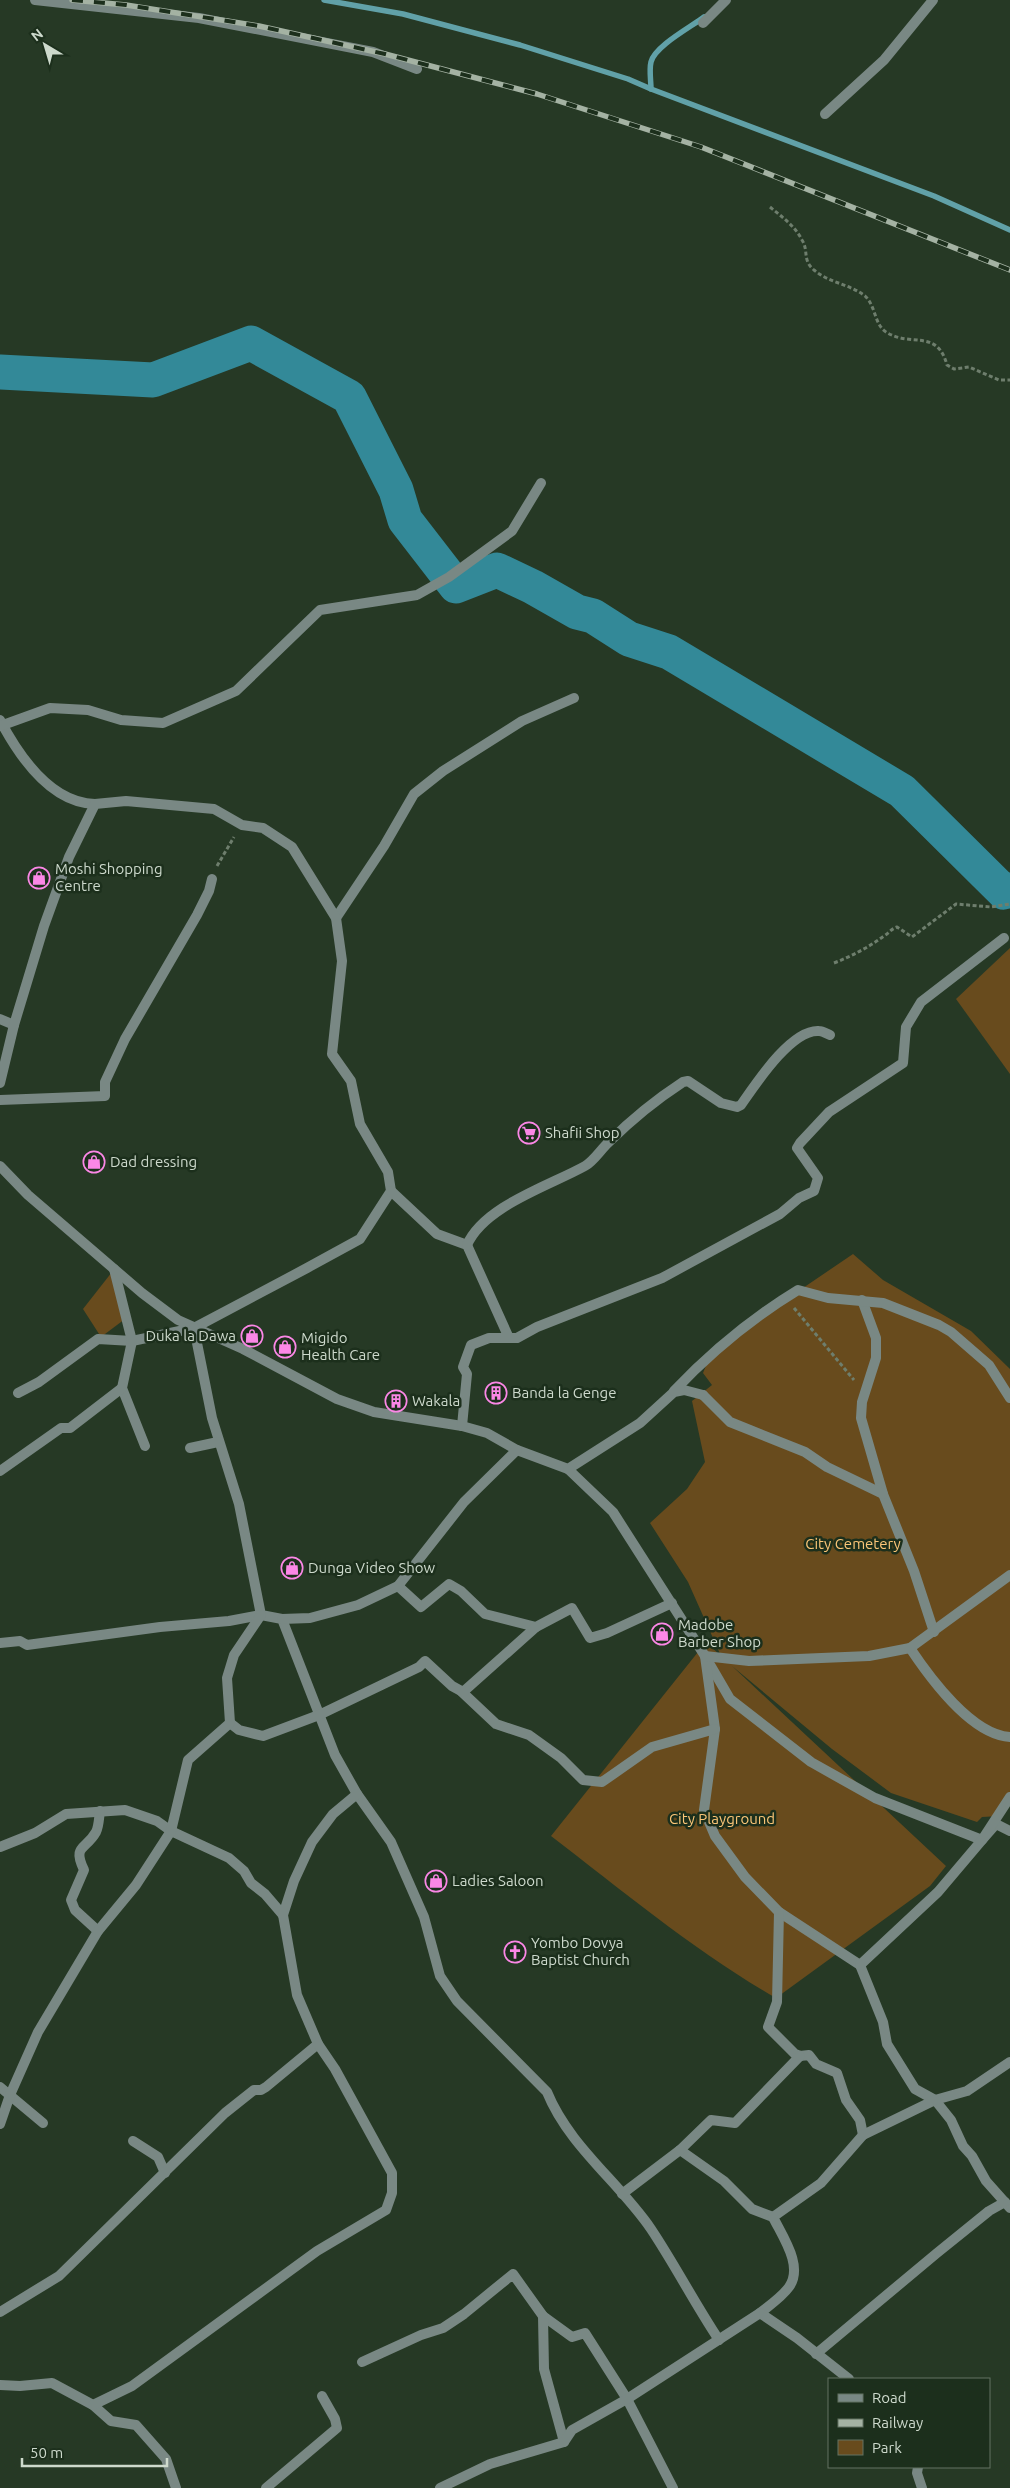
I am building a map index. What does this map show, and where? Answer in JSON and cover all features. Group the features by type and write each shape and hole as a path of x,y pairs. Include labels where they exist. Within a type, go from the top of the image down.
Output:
{"street":[{"path":"35,0 198,18 373,52 417,69"},
{"path":"703,23 726,0"},
{"path":"825,114 884,60 934,0"},
{"path":"467,1244 437,1234 391,1190 388,1172 360,1124 351,1081 332,1054 342,961 336,918 292,846 263,828 242,825 214,809 126,801 82,804 47,782 27,765 1,723 50,708 88,710 121,720 163,723 236,691 320,610 417,594 449,577 512,530 540,484"},
{"path":"336,918 384,846 414,794 443,771 522,720 574,698"},
{"path":"0,1083 14,1025 44,926 69,857 95,804"},
{"path":"0,1100 105,1096 105,1082 125,1039 197,915 209,891 212,879"},
{"path":"462,1426 467,1374 463,1367 472,1345 489,1338 517,1338 537,1328 662,1278 780,1214 800,1198 814,1191 818,1178 797,1148 800,1143 829,1112 903,1062 906,1027 921,1002 1004,938"},
{"path":"0,1019 14,1025"},
{"path":"509,1338 467,1244 472,1232 486,1218 558,1178 587,1165 628,1125 683,1082 688,1081 721,1103 737,1107 741,1105 769,1064 792,1044 811,1032 820,1031 830,1035"},
{"path":"0,1166 28,1195 114,1269 178,1320 243,1349 346,1402 374,1412 462,1426 487,1432 517,1450 568,1469 613,1512 672,1603 730,1699 812,1762 875,1798 982,1840"},
{"path":"18,1393 39,1382 98,1339 132,1341 194,1328 360,1239 391,1190"},
{"path":"114,1269 132,1341 122,1388 145,1446"},
{"path":"568,1469 640,1423 674,1392 702,1362 758,1316 798,1290 828,1298 882,1302 951,1332 989,1365 1010,1398"},
{"path":"862,1300 876,1338 876,1358 862,1402 861,1418 883,1494 914,1571 934,1632"},
{"path":"194,1328 218,1442 239,1504 261,1615 234,1655 228,1678 230,1723 238,1730 263,1736 319,1715 419,1667 425,1661 496,1724 529,1735 561,1758 583,1780 602,1782 652,1747 715,1729"},
{"path":"0,1470 61,1428 70,1428 122,1388"},
{"path":"674,1392 684,1390 703,1395 730,1422 805,1452 827,1467 883,1494"},
{"path":"190,1448 218,1442"},
{"path":"0,1643 20,1642 27,1645 160,1627 229,1621 261,1615 282,1619 310,1618 358,1605 398,1586 464,1502 517,1450"},
{"path":"705,1656 749,1661 869,1656 910,1648 1010,1575"},
{"path":"398,1586 421,1607 448,1584 461,1591 485,1614 536,1627"},
{"path":"462,1692 492,1668 536,1627 572,1608 590,1638 607,1633 672,1603"},
{"path":"282,1619 311,1688 319,1715 335,1755 357,1794 391,1842 424,1917 440,1976 458,2000 547,2092 553,2106 576,2140 650,2228 719,2340"},
{"path":"910,1648 930,1679 981,1726 1000,1736 1010,1737"},
{"path":"705,1656 715,1729 704,1810 715,1836 745,1877 779,1912 860,1965 883,2022 886,2044 915,2089 935,2100 951,2120 963,2146 972,2156 986,2181 1008,2204 982,2217 816,2354"},
{"path":"0,2124 10,2094 38,2032 98,1931 136,1885 171,1831 188,1760 230,1723"},
{"path":"93,2405 132,2386 317,2251 386,2210 392,2193 392,2173 335,2069 318,2044 298,1995 283,1914 294,1881 312,1842 333,1814 357,1794"},
{"path":"982,1840 1010,1797"},
{"path":"0,1847 35,1833 66,1814 125,1810 157,1821 171,1831 230,1858 244,1871 251,1883 265,1894 283,1914"},
{"path":"98,1931 75,1910 71,1900 84,1870 78,1858 79,1850 96,1831 100,1811"},
{"path":"860,1965 938,1892 996,1824 1010,1831"},
{"path":"779,1912 777,2002 768,2027 786,2047 800,2056 809,2055 816,2064 837,2073 846,2100 860,2120 863,2135"},
{"path":"0,2312 59,2276 239,2101 254,2090 262,2090 318,2044"},
{"path":"622,2194 680,2150 711,2120 735,2123 800,2056"},
{"path":"773,2217 822,2183 863,2135 935,2100 967,2091 1010,2062"},
{"path":"0,2087 42,2123"},
{"path":"133,2141 158,2157 165,2173"},
{"path":"440,2488 490,2464 564,2442 572,2430 627,2399 760,2313 789,2287 794,2276 791,2253 773,2217 752,2209 724,2181 680,2150"},
{"path":"362,2362 421,2335 443,2328 464,2314 513,2274 543,2316 572,2337 584,2333 627,2399 673,2488"},
{"path":"760,2313 797,2338 848,2378"},
{"path":"543,2316 544,2369 564,2442"},
{"path":"0,2385 20,2386 52,2383 93,2405 111,2421 136,2425 166,2459 176,2488"},
{"path":"266,2488 337,2428 335,2419 322,2396"},
{"path":"918,2468 917,2473 922,2488"}],"path":[{"path":"770,207 800,236 804,242 806,262 813,270 865,297 881,327 886,332 898,337 933,343 942,348 947,365 954,369 969,367 999,380 1010,380"},
{"path":"212,879 220,860 242,825"},
{"path":"834,963 851,956 886,935 893,928 897,927 912,937 956,904 991,907 1010,904"},
{"path":"785,1298 836,1361 866,1393"}],"green space":[{"path":"1010,948 1010,1074 956,999"},
{"name":"City Cemetery","path":"853,1254 883,1280 971,1331 1010,1369 1010,1803 1000,1816 982,1817 977,1822 891,1793 832,1749 732,1666 946,1866 930,1886 776,1998 689,1941 551,1836 706,1642 721,1656 688,1582 650,1523 687,1489 705,1462 692,1401 712,1385 703,1373 710,1356 775,1307"},
{"path":"112,1272 125,1319 101,1337 83,1309"}],"waterway":[{"path":"324,0 403,14 520,45 628,79 934,196 1010,230"},
{"path":"651,89 650,65 654,56 666,43 704,17"},
{"path":"0,372 153,380 251,343 349,397 396,490 405,520 456,586 497,570 533,587 577,612 593,616 629,639 669,652 902,791 1004,892 1010,890"}],"railway":[{"path":"72,0 126,5 259,26 385,54 537,94 701,147 1010,270"}],"place":[{"name":"Moshi Shopping Centre","path":"39,878"},
{"name":"Shafii Shop","path":"529,1133"},
{"name":"Dad dressing","path":"94,1162"},
{"name":"Duka la Dawa","path":"252,1336"},
{"name":"Migido Health Care","path":"285,1347"},
{"name":"Banda la Genge","path":"496,1393"},
{"name":"Wakala","path":"396,1401"},
{"name":"Dunga Video Show","path":"292,1568"},
{"name":"Madobe Barber Shop","path":"662,1634"},
{"name":"Ladies Saloon","path":"436,1881"},
{"name":"Yombo Dovya Baptist Church","path":"515,1952"}],"park label":[{"name":"City Playground","path":"722,1819"}]}
